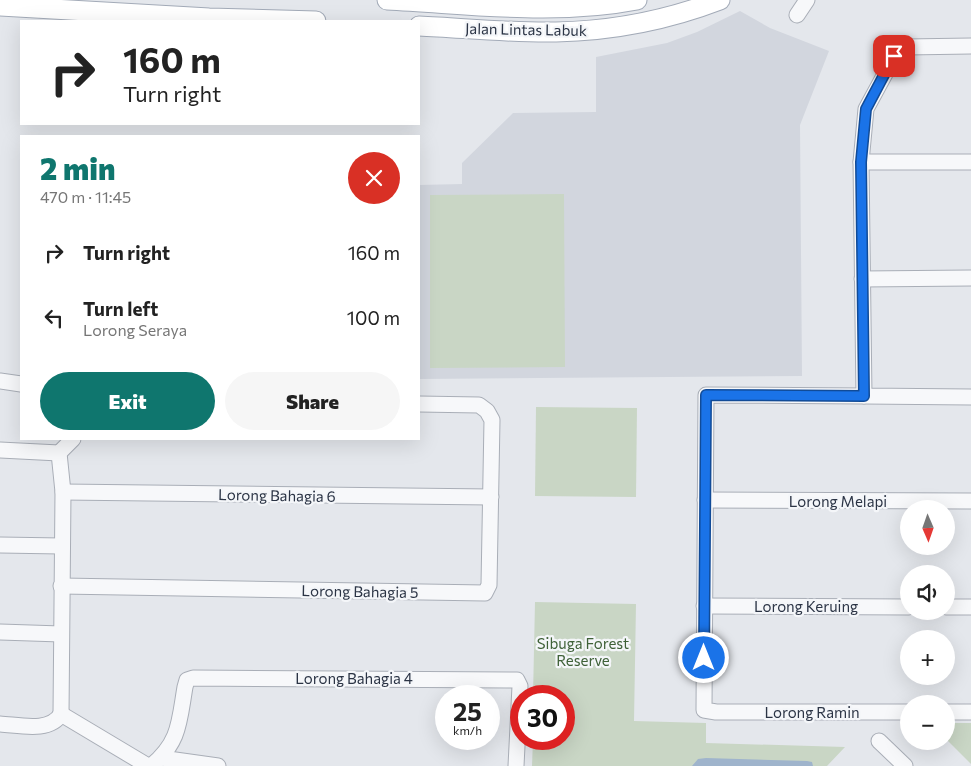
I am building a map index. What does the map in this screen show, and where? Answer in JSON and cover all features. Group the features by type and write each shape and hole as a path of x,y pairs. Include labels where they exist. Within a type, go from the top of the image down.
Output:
{"main road":[{"name":"Jalan Lintas Labuk","path":"387,0 543,9 624,1"},
{"name":"Jalan Lintas Labuk","path":"420,26 555,32 595,30 660,18 720,0"},
{"path":"0,6 209,18 280,20"}],"street":[{"path":"543,9 561,0"},
{"path":"797,15 807,0"},
{"path":"864,396 861,162 866,109 898,50 906,46 971,46"},
{"path":"861,162 971,162"},
{"path":"862,279 971,278"},
{"path":"0,382 20,384"},
{"path":"704,606 706,395 971,397"},
{"name":"Lorong Bahagia 5","path":"61,586 485,593 489,585 492,420 487,411 479,405 420,404"},
{"path":"0,450 59,453 72,440"},
{"path":"0,724 48,726 58,719 61,714 61,546 63,492 59,453"},
{"name":"Lorong Bahagia 6","path":"63,492 491,497"},
{"name":"Lorong Melapi","path":"705,500 971,501"},
{"path":"0,545 61,546"},
{"name":"Lorong Keruing","path":"704,606 900,607"},
{"name":"Lorong Ramin","path":"704,606 704,710 716,712 900,712"},
{"path":"955,607 971,607"},
{"path":"0,632 61,634"},
{"name":"Lorong Bahagia 4","path":"153,763 176,736 187,680 193,678 510,679 517,680 520,686 516,766"},
{"path":"955,712 971,712"},
{"path":"61,714 153,763 218,766"},
{"path":"879,741 905,766"}],"shaded area":[{"path":"740,11 770,28 829,51 800,125 802,376 420,379 420,185 462,184 462,163 513,113 596,112 596,57 667,43 697,32"}],"green space":[{"path":"564,194 565,367 430,368 430,195"},
{"path":"536,407 637,408 636,497 535,496"},
{"name":"Sibuga Forest Reserve","path":"535,602 636,604 634,721 706,723 706,743 845,747 827,766 532,766 533,750 575,750 575,685 533,685"},
{"path":"955,723 971,723 971,764 955,748"}],"water":[{"path":"698,759 807,761 812,762 813,766 692,766"}],"route":[{"path":"704,658 706,395 864,396 861,162 866,109 894,56"}]}
